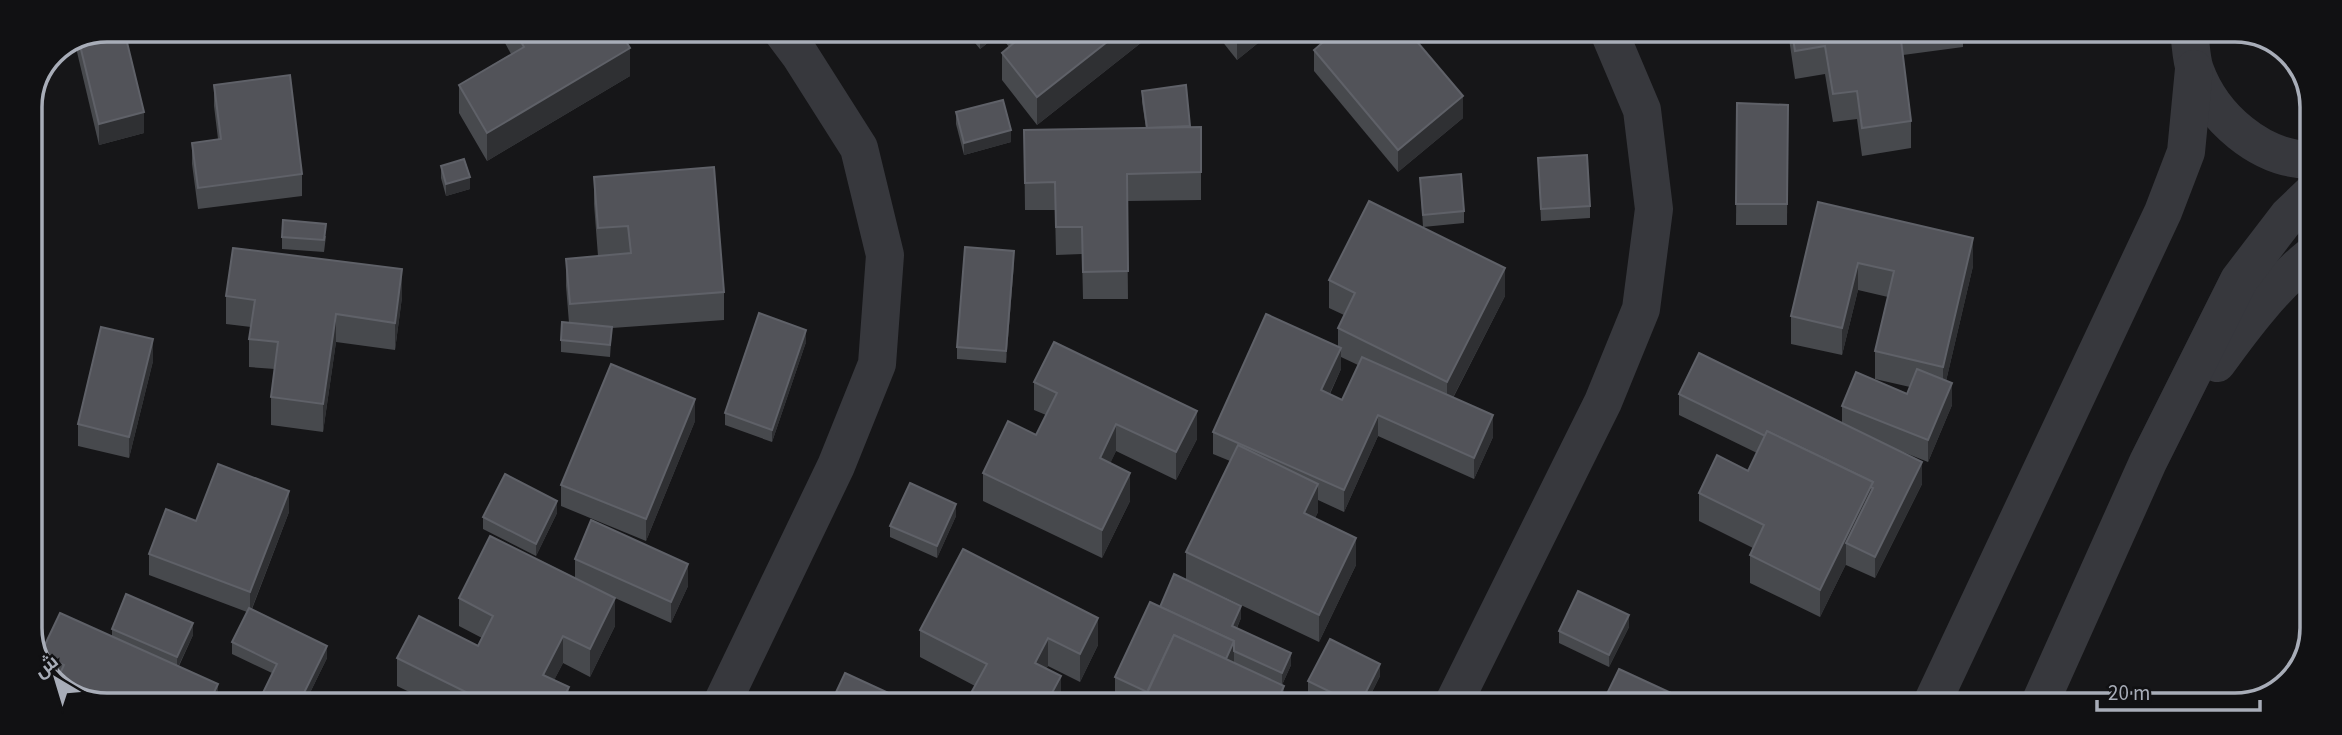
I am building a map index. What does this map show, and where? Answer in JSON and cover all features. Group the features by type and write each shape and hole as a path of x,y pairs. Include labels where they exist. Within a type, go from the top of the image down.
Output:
{"street":[{"path":"727,693 836,466 877,364 885,254 859,148 790,42"},
{"path":"1458,693 1603,402 1641,309 1654,209 1642,110 1613,42"},
{"path":"2192,51 2217,111 2252,142 2300,160"},
{"path":"1937,693 2163,212 2186,152 2192,51"},
{"path":"2044,693 2148,462 2239,280 2288,216 2300,204"},
{"path":"2148,462 2253,315 2300,265"}],"building":[{"path":"127,42 144,112 99,124 81,48 94,43"},
{"path":"521,42 626,42 630,48 487,133 459,85 524,47"},
{"path":"1015,42 1107,42 1037,97 1002,53"},
{"path":"1323,42 1417,42 1463,96 1398,150 1314,50"},
{"path":"1794,42 1901,42 1911,121 1862,128 1857,91 1833,94 1825,46 1795,51"},
{"path":"290,75 302,174 198,188 192,143 221,139 214,85"},
{"path":"1186,85 1190,126 1147,128 1142,91"},
{"path":"1003,100 1011,130 964,143 956,112"},
{"path":"1737,103 1788,105 1787,204 1736,204"},
{"path":"1201,127 1201,172 1127,174 1128,271 1083,272 1082,227 1056,227 1055,182 1025,183 1024,130"},
{"path":"1587,155 1590,206 1541,209 1538,158"},
{"path":"464,159 470,177 446,184 441,166"},
{"path":"714,167 724,292 570,304 566,259 631,253 628,226 598,228 594,177"},
{"path":"1461,174 1464,211 1423,215 1420,178"},
{"path":"1369,201 1505,268 1447,382 1338,328 1355,293 1329,280"},
{"path":"1818,202 1973,238 1943,367 1875,351 1894,271 1858,263 1842,328 1791,316"},
{"path":"283,220 326,224 324,240 282,237"},
{"path":"965,247 1014,251 1006,351 957,347"},
{"path":"233,248 402,269 395,323 336,314 323,404 271,397 278,342 249,339 255,300 226,296"},
{"path":"759,313 806,330 772,430 725,413"},
{"path":"1266,314 1341,348 1321,390 1342,400 1362,357 1493,415 1474,458 1378,415 1344,490 1213,432"},
{"path":"562,322 612,327 610,345 561,340"},
{"path":"101,327 153,339 129,437 78,424"},
{"path":"1054,342 1197,411 1176,452 1116,424 1100,458 1130,473 1102,530 983,473 1008,421 1036,435 1057,393 1034,382"},
{"path":"1699,353 1922,462 1875,557 1846,543 1873,488 1870,487 1873,482 1767,431 1765,436 1679,394"},
{"path":"611,364 695,399 646,519 561,485"},
{"path":"1917,369 1952,383 1928,440 1842,406 1856,372 1907,394"},
{"path":"1767,431 1873,482 1820,590 1750,555 1764,525 1699,493 1717,455 1748,471"},
{"path":"1238,445 1318,484 1304,513 1356,538 1319,615 1186,552"},
{"path":"218,464 289,491 250,592 149,554 166,509 196,521"},
{"path":"505,474 557,501 536,544 483,517"},
{"path":"910,483 956,504 937,546 890,526"},
{"path":"591,520 688,564 671,602 575,559"},
{"path":"490,536 615,598 590,649 563,636 543,675 569,687 566,693 468,693 397,658 419,616 478,646 493,616 459,598"},
{"path":"963,549 1098,618 1080,654 1048,638 1035,663 1061,676 1052,693 971,693 987,664 920,630"},
{"path":"1174,574 1241,606 1232,626 1291,653 1282,673 1234,651 1234,641 1160,607"},
{"path":"1578,591 1629,615 1609,655 1559,631"},
{"path":"126,594 193,623 177,657 112,629"},
{"path":"1150,602 1234,641 1226,659 1174,635 1147,692 1115,677"},
{"path":"249,608 327,646 304,693 263,693 277,664 232,642"},
{"path":"60,613 218,684 214,693 90,691 64,677 60,673 64,665 51,659 44,646"},
{"path":"1174,635 1284,686 1281,693 1147,693"},
{"path":"1330,639 1380,664 1366,693 1333,693 1308,681"},
{"path":"1619,669 1671,693 1607,693"},
{"path":"845,673 888,693 836,693"}]}
